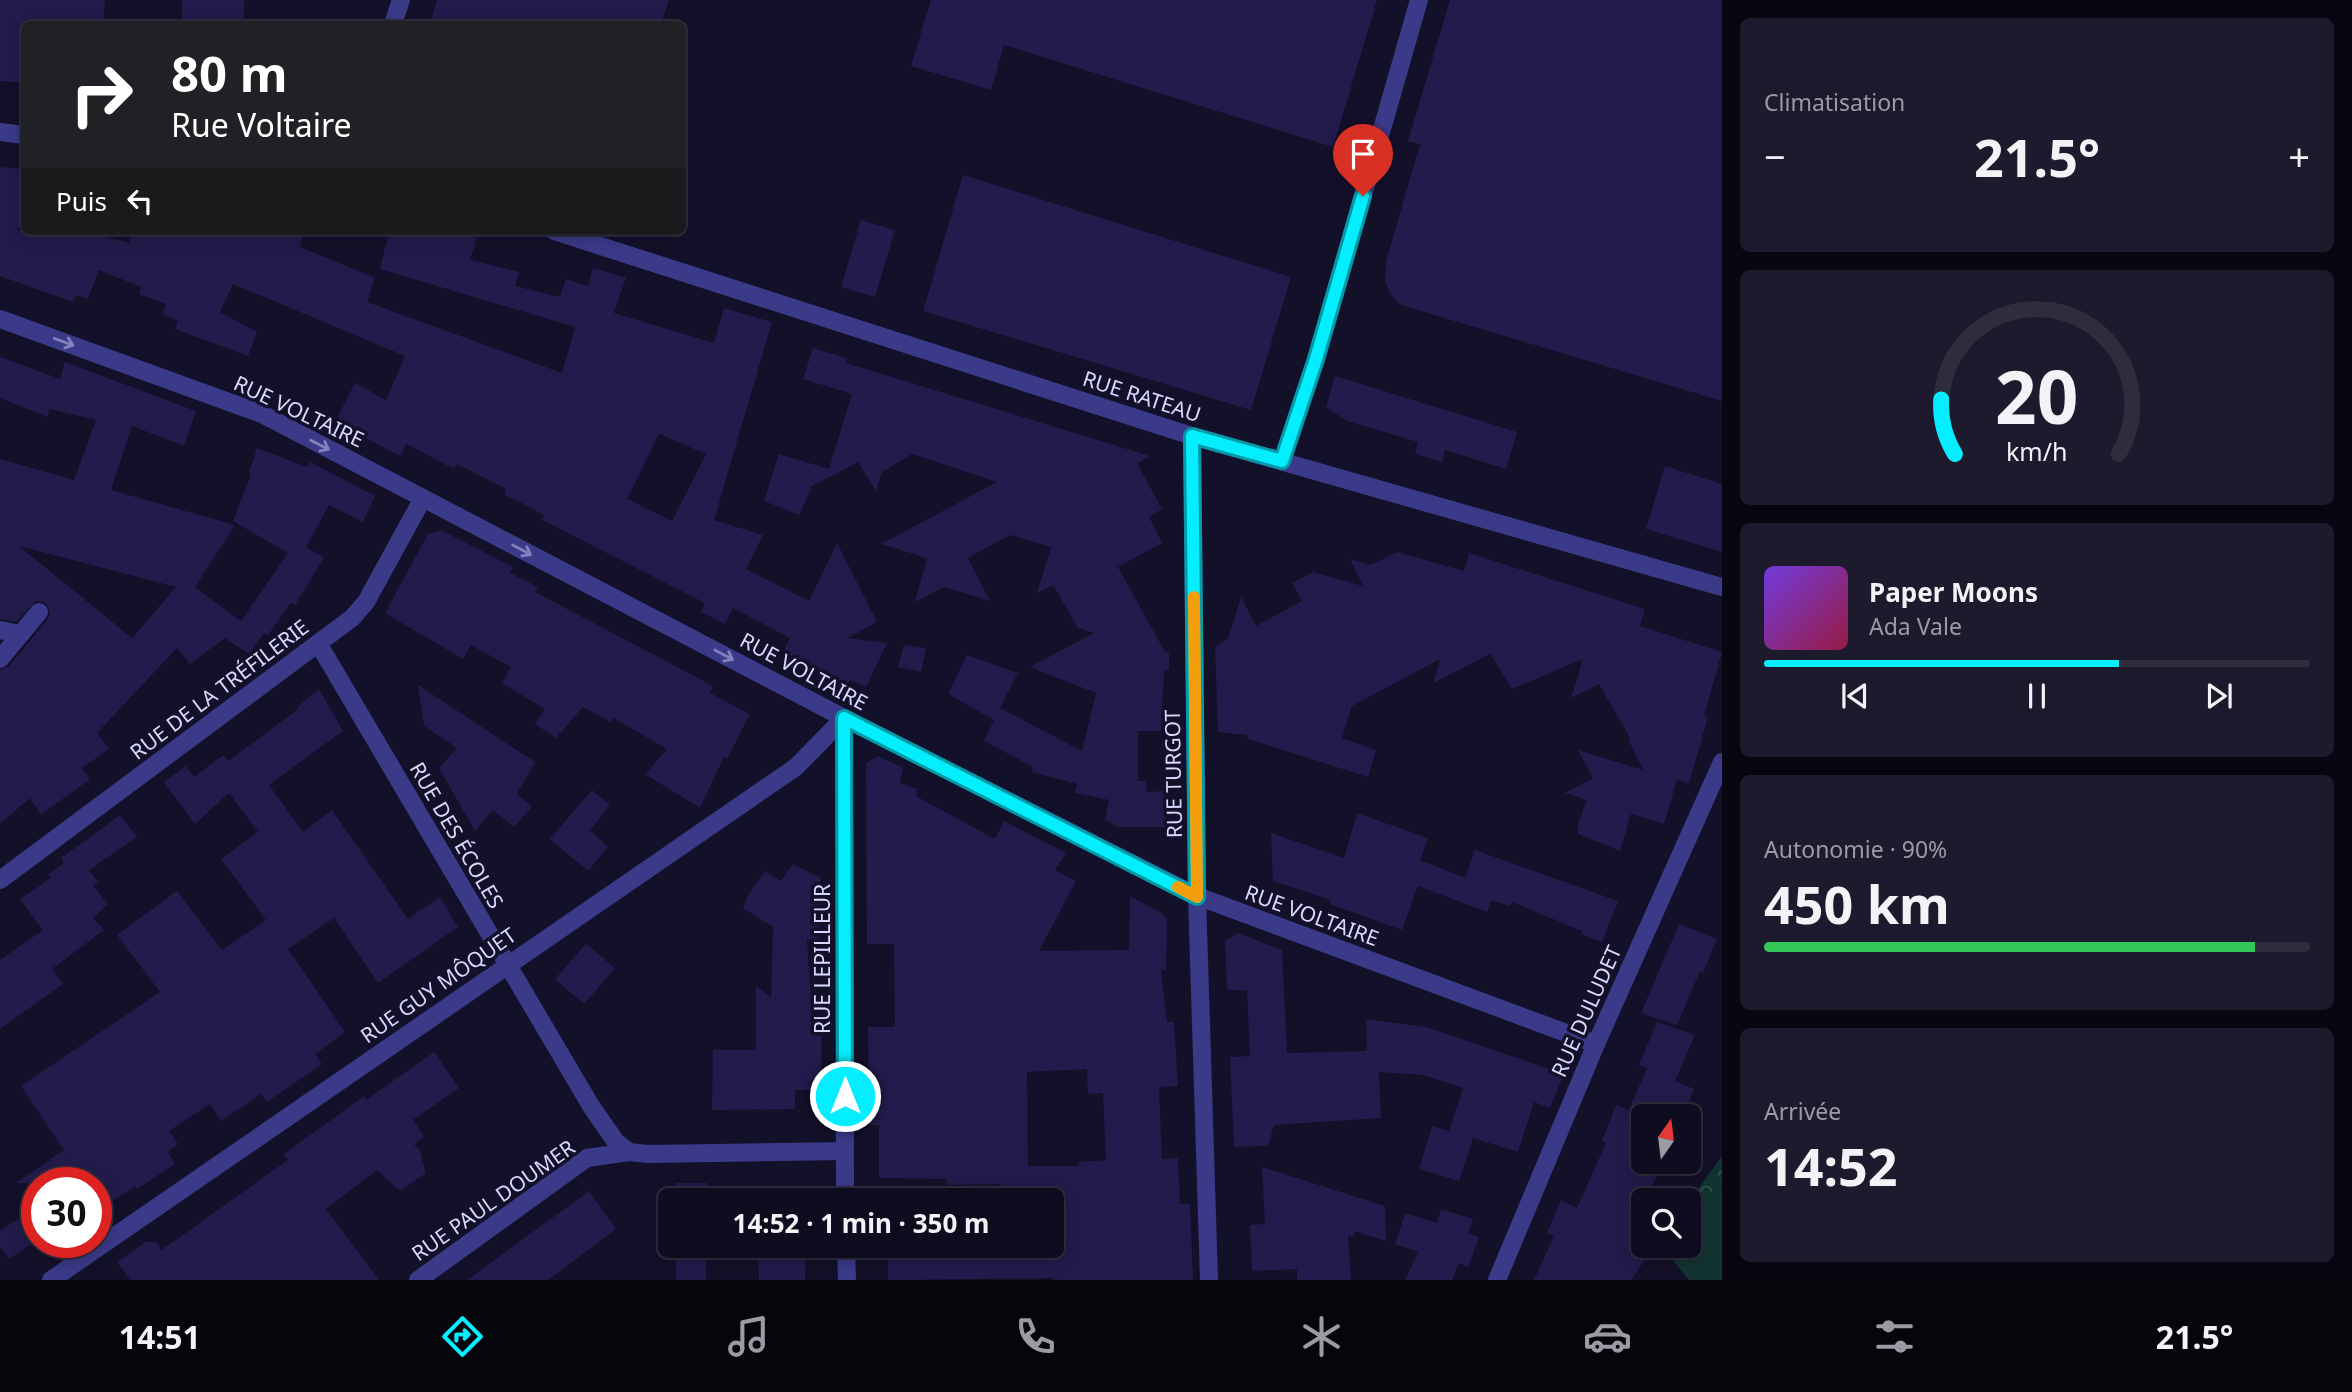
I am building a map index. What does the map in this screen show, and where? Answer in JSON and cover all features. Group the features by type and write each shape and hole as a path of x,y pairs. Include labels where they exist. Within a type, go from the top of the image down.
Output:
{"street":[{"path":"394,21 401,0"},
{"path":"1282,461 1316,359 1419,0"},
{"path":"0,132 21,135"},
{"name":"RUE RATEAU","path":"566,235 1192,436 1722,587"},
{"name":"RUE VOLTAIRE","path":"0,319 262,414 844,718 1197,897 1596,1044"},
{"name":"RUE TURGOT","path":"1192,436 1197,897 1209,1280"},
{"name":"RUE DE LA TRÉFILERIE","path":"0,880 352,618 366,602 423,498"},
{"path":"0,659 39,612"},
{"path":"0,630 21,634"},
{"name":"RUE DES ÉCOLES","path":"318,643 603,1126 616,1142 629,1152"},
{"name":"RUE GUY MÔQUET","path":"51,1280 796,767 844,718"},
{"name":"RUE LEPILLEUR","path":"844,718 845,1188"},
{"name":"RUE DULUDET","path":"1497,1280 1596,1044 1722,762"},
{"name":"RUE PAUL DOUMER","path":"418,1280 586,1158 629,1152 845,1151"},
{"path":"846,1258 846,1280"}],"green space":[{"path":"1722,1156 1722,1189 1701,1207 1699,1188"},
{"path":"1722,1189 1722,1280 1689,1280 1671,1258 1701,1258 1701,1207"}],"building":[{"path":"0,0 105,0 103,21 21,21 21,83 0,81"},
{"path":"182,0 244,0 244,21 182,21"},
{"path":"437,0 669,0 662,21 431,21"},
{"path":"931,0 1377,0 1333,147 1004,45 991,90 911,66"},
{"path":"1450,0 1722,0 1722,401 1401,305 1390,294 1385,280 1386,262 1420,144 1408,141"},
{"path":"0,167 21,169 21,220 17,231 21,231 21,235 98,235 130,243 131,235 304,235 300,247 375,278 367,302 562,373 575,327 380,269 388,235 478,235 470,260 519,272 515,286 560,297 566,279 588,286 593,268 626,278 614,313 714,343 724,308 772,322 714,520 763,535 746,569 809,601 837,543 877,622 847,638 887,643 866,687 850,680 847,687 782,654 790,638 733,608 725,624 701,612 705,603 542,520 544,515 504,494 506,489 457,464 454,469 406,444 400,456 335,422 355,383 386,400 405,356 233,284 220,312 257,332 248,356 175,329 178,321 162,314 166,304 139,294 141,287 99,270 88,299 76,295 73,302 0,276","holes":["659,434 706,454 672,521 627,499"]},
{"path":"963,175 1291,277 1251,410 923,311"},
{"path":"861,220 895,230 875,297 841,287"},
{"path":"813,348 847,358 846,363 1150,456 1137,463 1162,509 1149,517 1162,543 1118,567 1165,652 1169,653 1169,669 1164,672 1161,731 1138,731 1138,781 1146,781 1147,792 1167,791 1167,827 1118,827 1105,820 1109,800 1075,793 1077,784 1032,772 1033,767 984,741 994,720 948,694 967,655 1018,673 1000,708 1082,751 1096,693 1030,667 1094,633 1078,628 1053,585 1037,593 1051,547 1010,535 968,558 990,601 944,587 915,602 927,558 881,544 997,482 912,454 882,472 876,491 858,462 810,487 799,515 764,501 779,454 829,469 852,394 803,379"},
{"path":"0,357 60,379 65,362 196,411 184,446 132,426 111,490 235,525 195,587 241,621 288,553 233,521 251,474 249,473 257,448 307,467 310,462 375,496 363,522 329,505 306,547 324,558 295,605 291,603 268,635 264,633 249,654 225,638 190,664 177,648 97,733 109,749 82,768 90,779 41,815 30,798 0,824 0,670 9,666 50,613 46,603 36,601 16,622 0,619 0,459 74,480 96,420 50,409 47,417 0,398","holes":["19,546 176,587 132,638"]},
{"path":"1335,376 1517,432 1506,469 1445,450 1442,462 1415,454 1418,442 1347,421 1326,407"},
{"path":"1665,466 1722,484 1722,552 1646,529"},
{"path":"441,530 513,567 510,573 538,587 535,592 713,686 710,693 750,714 727,759 724,757 700,808 645,774 667,749 613,718 611,722 583,707 556,738 535,724 545,709 502,683 511,667 471,645 463,659 385,613 428,534"},
{"path":"1397,552 1464,571 1469,553 1645,609 1640,626 1722,652 1704,716 1708,717 1689,783 1677,780 1664,824 1631,814 1620,851 1578,834 1578,824 1587,800 1565,793 1593,778 1578,750 1643,770 1628,739 1630,738 1599,684 1571,698 1583,659 1512,689 1492,653 1433,683 1440,659 1352,706 1342,738 1376,750 1368,777 1248,739 1247,735 1218,732 1215,647 1228,639 1241,597 1256,626 1302,601 1292,583 1313,572 1363,586 1350,559 1371,565"},
{"path":"904,645 926,648 921,672 898,667"},
{"path":"418,685 535,762 517,794 532,807 514,827 493,810 475,831 439,768 457,748 424,726"},
{"path":"319,689 343,731 269,785 303,832 332,810 408,919 440,897 458,927 378,983 334,918 288,949 345,1032 315,1054 322,1064 267,1102 261,1094 221,1121 210,1104 169,1131 178,1144 168,1152 175,1164 137,1189 135,1186 112,1201 112,1167 39,1167 64,1150 21,1086 160,992 117,935 177,891 222,950 266,920 221,859 258,832 229,793 195,824 164,782 186,766 194,777 223,755 228,761 298,709 297,707"},
{"path":"878,756 903,768 900,783 917,789 916,796 995,839 1004,821 1066,853 1055,870 1076,881 1039,951 1129,950 1130,896 1163,914 1167,920 1166,970 1161,970 1167,1022 1174,1022 1178,1086 1159,1087 1162,1159 1178,1158 1180,1204 1190,1203 1193,1280 888,1280 888,1258 1064,1258 1064,1188 1001,1188 1001,1184 947,1185 947,1179 879,1178 879,1125 869,1125 868,1027 895,1027 894,944 867,944 866,763","holes":["1087,1069 1088,1094 1103,1093 1106,1160 1079,1162 1079,1166 1028,1166 1027,1072"]},
{"path":"592,790 610,805 590,830 608,847 588,871 550,839"},
{"path":"1357,813 1428,838 1420,860 1465,878 1475,850 1618,901 1602,942 1512,902 1510,906 1491,900 1487,912 1418,886 1402,930 1330,904 1331,900 1273,881 1271,833 1344,858"},
{"path":"120,815 137,837 89,870 98,882 93,885 108,904 93,918 104,930 52,969 63,984 0,1029 0,960 43,930 20,899 51,878 48,875 64,863 61,858"},
{"path":"793,864 820,878 821,939 807,939 813,1030 821,1030 822,1090 795,1090 795,1109 712,1110 713,1050 756,1050 756,985 771,998 773,927 743,908 747,897 765,871 781,881"},
{"path":"1679,924 1717,939 1677,1025 1641,1013"},
{"path":"1238,933 1282,950 1287,1053 1367,1051 1366,1019 1426,1027 1564,1074 1550,1108 1534,1102 1518,1152 1473,1138 1459,1181 1419,1169 1432,1126 1449,1131 1463,1088 1423,1075 1379,1072 1381,1118 1274,1125 1268,1146 1234,1147 1230,1057 1250,1056 1247,990 1227,990 1225,941"},
{"path":"586,944 615,968 584,1004 555,979"},
{"path":"1657,1022 1695,1035 1675,1081 1694,1089 1688,1104 1632,1104 1647,1068 1639,1065"},
{"path":"434,1052 459,1088 413,1120 424,1137 414,1144 420,1151 426,1173 400,1191 377,1170 326,1209 379,1280 130,1280 117,1262 146,1242 156,1242 161,1250 288,1160 284,1154 364,1096 366,1100"},
{"path":"1616,1105 1629,1110 1631,1105 1631,1174 1658,1174 1651,1188 1631,1188 1631,1258 1646,1258 1631,1280 1534,1280 1554,1236 1547,1233 1561,1200 1577,1208 1606,1143 1602,1141"},
{"path":"1262,1167 1385,1206 1386,1241 1354,1231 1354,1237 1348,1235 1351,1280 1297,1280 1297,1269 1252,1271 1250,1225 1265,1224"},
{"path":"675,1183 707,1183 707,1188 675,1188"},
{"path":"589,1191 616,1229 548,1280 467,1280"},
{"path":"1441,1209 1473,1219 1468,1233 1479,1237 1468,1267 1459,1263 1452,1280 1405,1280 1418,1252 1395,1244 1405,1213 1437,1223"},
{"path":"21,1217 21,1251 9,1259 0,1246 0,1231"},
{"path":"676,1258 706,1258 706,1280 676,1280"},
{"path":"759,1258 805,1258 805,1280 759,1280"}],"slow traffic":[{"path":"1178,887 1197,897 1194,597"}],"route":[{"path":"845,1096 844,718 1197,897 1192,436 1282,461 1316,359 1363,196"}]}
